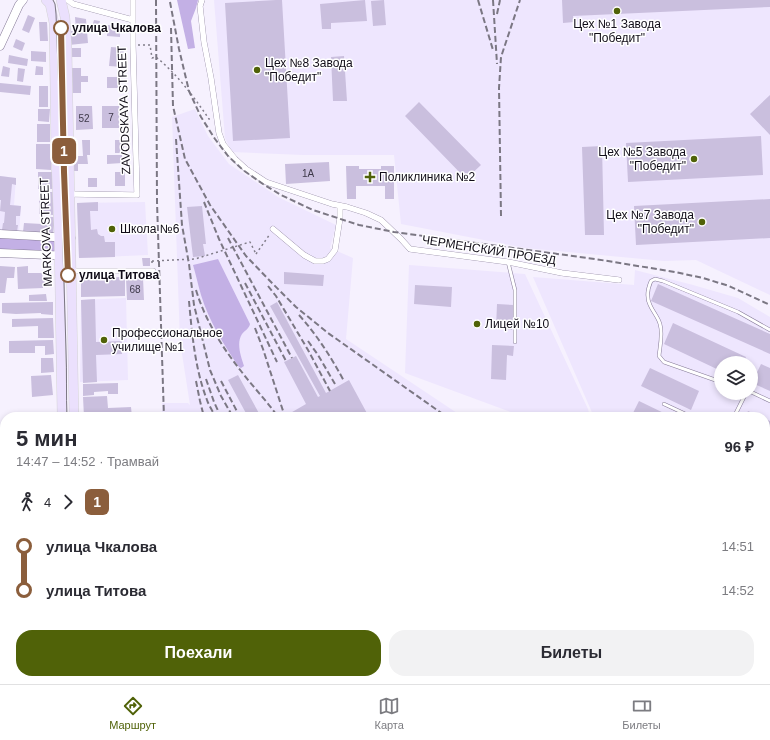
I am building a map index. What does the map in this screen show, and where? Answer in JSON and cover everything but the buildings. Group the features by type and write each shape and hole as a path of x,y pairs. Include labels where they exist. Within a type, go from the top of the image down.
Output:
{"main road":[{"name":"MARKOVA STREET","path":"46,0 50,4 54,23 62,412"},
{"name":"MARKOVA STREET","path":"61,0 65,17 67,47 74,412"}],"street":[{"path":"0,46 22,0"},
{"path":"68,0 73,4 133,20"},
{"name":"ZAVODSKAYA STREET","path":"70,194 137,195 133,0"},
{"name":"ЧЕРМЕНСКИЙ ПРОЕЗД","path":"202,0 200,6 204,42 219,133 223,144 235,159 246,169 266,182 332,204 366,213 381,220 410,249 508,262 562,273 619,280"},
{"path":"273,229 304,255 315,261 323,261 328,259 335,250 340,218 340,206"},
{"path":"0,234 71,238"},
{"path":"0,254 71,256"},
{"path":"72,271 153,271"}],"lane":[{"path":"508,262 515,290 515,342"},
{"path":"714,380 664,362 659,356 661,335 660,326 658,318 649,304 647,296 651,280 655,279 663,281 738,312 770,330"},
{"path":"758,395 770,401"},
{"path":"736,412 742,400"},
{"path":"664,404 681,412"}],"path":[{"path":"133,46 150,45 152,58 156,58 189,90 209,119 216,120"},
{"path":"152,261 195,259 250,242 256,254 273,229"}],"shaded area":[{"path":"177,0 198,0 191,21 195,48 188,49"},
{"path":"214,0 770,0 770,295 696,260 664,261 525,248 401,224 394,155 303,155 232,152 225,138"},
{"path":"195,109 208,136 229,164 278,197 336,225 330,248 353,258 346,339 456,412 162,412 162,403 188,403 190,405 180,341 172,117"},
{"path":"0,176 16,178 14,205 21,206 19,233 0,231"},
{"name":"Школа №6","path":"145,202 148,255 79,258 77,203"},
{"path":"0,238 55,241 55,254 0,250"},
{"path":"218,259 250,324 242,334 239,342 244,366 241,368 222,341 208,314 193,265"},
{"name":"Лицей №10","path":"409,265 525,274 589,412 510,412 405,373"},
{"path":"635,270 738,298 770,317 770,412 592,412 533,277 634,285"},
{"name":"Профессиональное училище №1","path":"126,298 128,380 80,382 81,300"}],"tram line":[{"path":"53,0 56,14 58,56 67,412"},
{"name":"1","path":"61,28 68,275"}],"railway":[{"path":"156,0 157,202 164,412"},
{"path":"478,0 493,50"},
{"path":"493,0 497,64"},
{"path":"497,14 500,0"},
{"path":"501,216 499,88 501,57 520,0"},
{"path":"170,2 189,91 201,117 228,156 243,170 281,195 313,210 359,225 394,232 595,259 675,272 703,278 729,286 770,305"},
{"path":"171,28 173,106 185,159 210,205 246,256 296,307 328,333 440,412"},
{"path":"176,139 182,225 194,305 210,370 221,396 230,412"},
{"path":"204,202 219,239 277,362"},
{"path":"228,238 292,358"},
{"path":"245,283 286,361"},
{"path":"268,286 276,296 308,350 330,391"},
{"path":"196,290 204,312 221,343 241,371 274,412"},
{"path":"189,301 197,364 203,388 213,412"},
{"path":"299,315 323,346 344,381"},
{"path":"255,328 283,412"},
{"path":"308,341 335,384"},
{"path":"206,379 219,412"},
{"path":"196,381 203,412"},
{"path":"221,381 237,412"}],"place":[{"name":"Цех №1 Завода \"Победит\"","path":"617,11"},
{"name":"улица Чкалова","path":"61,28"},
{"name":"Цех №8 Завода \"Победит\"","path":"257,70"},
{"name":"Цех №5 Завода \"Победит\"","path":"694,159"},
{"name":"Поликлиника №2","path":"370,177"},
{"name":"Цех №7 Завода \"Победит\"","path":"702,222"},
{"name":"Школа №6","path":"112,229"},
{"name":"улица Титова","path":"68,275"},
{"name":"Лицей №10","path":"477,324"},
{"name":"Профессиональное училище №1","path":"104,340"}]}
